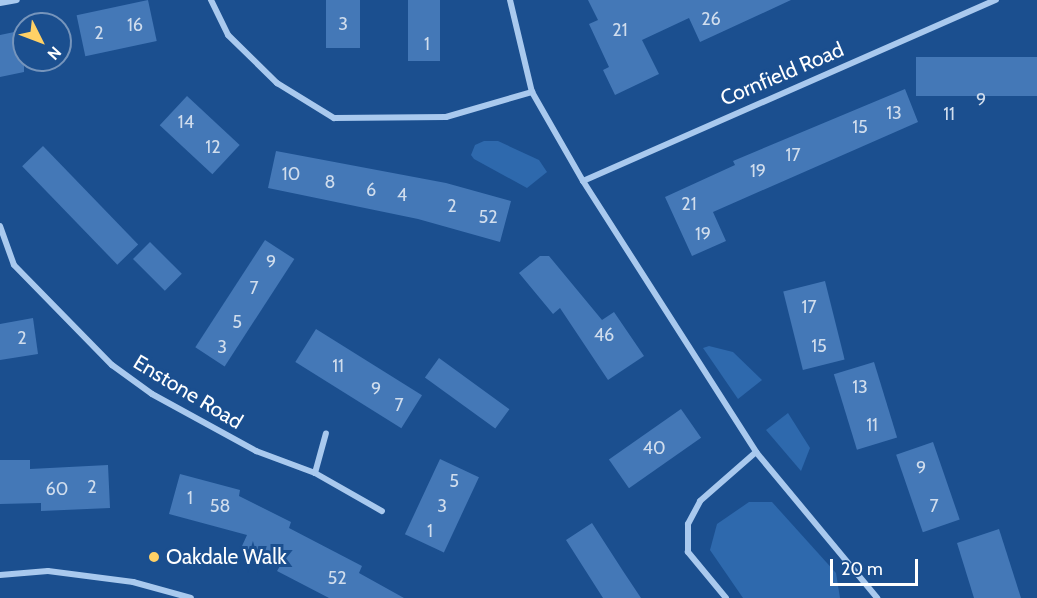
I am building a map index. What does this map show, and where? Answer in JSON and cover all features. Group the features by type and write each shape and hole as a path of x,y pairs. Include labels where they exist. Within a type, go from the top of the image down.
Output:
{"street":[{"path":"0,3 18,0"},
{"path":"211,0 228,35 278,83 334,118 446,117 532,92"},
{"path":"510,0 532,92 583,181 756,452 875,598"},
{"name":"Cornfield Road","path":"583,181 996,0"},
{"name":"Enstone Road","path":"0,226 14,265 112,365 152,394 256,451 315,473 382,512"},
{"path":"315,473 326,433"},
{"path":"726,598 688,552 688,524 700,501 756,452"},
{"path":"0,575 48,571 133,582 190,598"}],"shaded area":[{"path":"484,141 498,141 539,160 547,172 527,188 474,159 471,155 475,145"},
{"path":"709,346 733,352 762,380 738,399 703,348"},
{"path":"788,413 810,448 801,471 766,430"},
{"path":"749,502 772,502 836,573 840,598 743,598 710,550 717,524"}],"building":[{"path":"148,0 157,41 85,56 77,15"},
{"path":"326,0 360,0 360,48 326,48"},
{"path":"408,0 440,0 440,61 408,61"},
{"path":"588,0 791,0 700,42 689,18 642,40 659,74 615,95 603,70 609,67 589,24 598,20"},
{"path":"12,32 12,72 24,72 0,77 0,35"},
{"path":"916,57 1037,57 1037,96 916,96"},
{"path":"905,89 918,122 713,212 726,241 692,256 665,197 735,165 733,161"},
{"path":"187,96 240,145 212,174 160,125"},
{"path":"43,146 138,245 117,265 22,166"},
{"path":"276,151 446,183 511,201 500,242 418,219 268,188"},
{"path":"265,240 294,259 225,366 195,347"},
{"path":"150,242 182,274 165,291 133,259"},
{"path":"540,256 549,256 602,320 614,312 644,356 608,380 560,308 553,314 519,273"},
{"path":"825,281 845,360 803,370 783,291"},
{"path":"33,318 38,354 0,360 0,324"},
{"path":"316,329 422,395 401,428 295,362"},
{"path":"439,358 509,409 495,429 425,377"},
{"path":"874,362 897,438 857,450 834,374"},
{"path":"681,409 701,438 629,488 609,459"},
{"path":"933,442 960,520 923,532 896,455"},
{"path":"440,459 479,477 444,552 405,534"},
{"path":"0,460 30,460 30,469 108,465 110,508 41,511 41,503 0,504"},
{"path":"180,474 240,490 239,496 291,522 289,528 362,566 359,573 404,598 329,598 277,571 280,566 242,546 247,535 169,514"},
{"path":"592,523 641,598 603,598 566,540"},
{"path":"999,529 1021,598 974,598 957,543"}],"place":[{"name":"Oakdale Walk","path":"154,557"}]}
